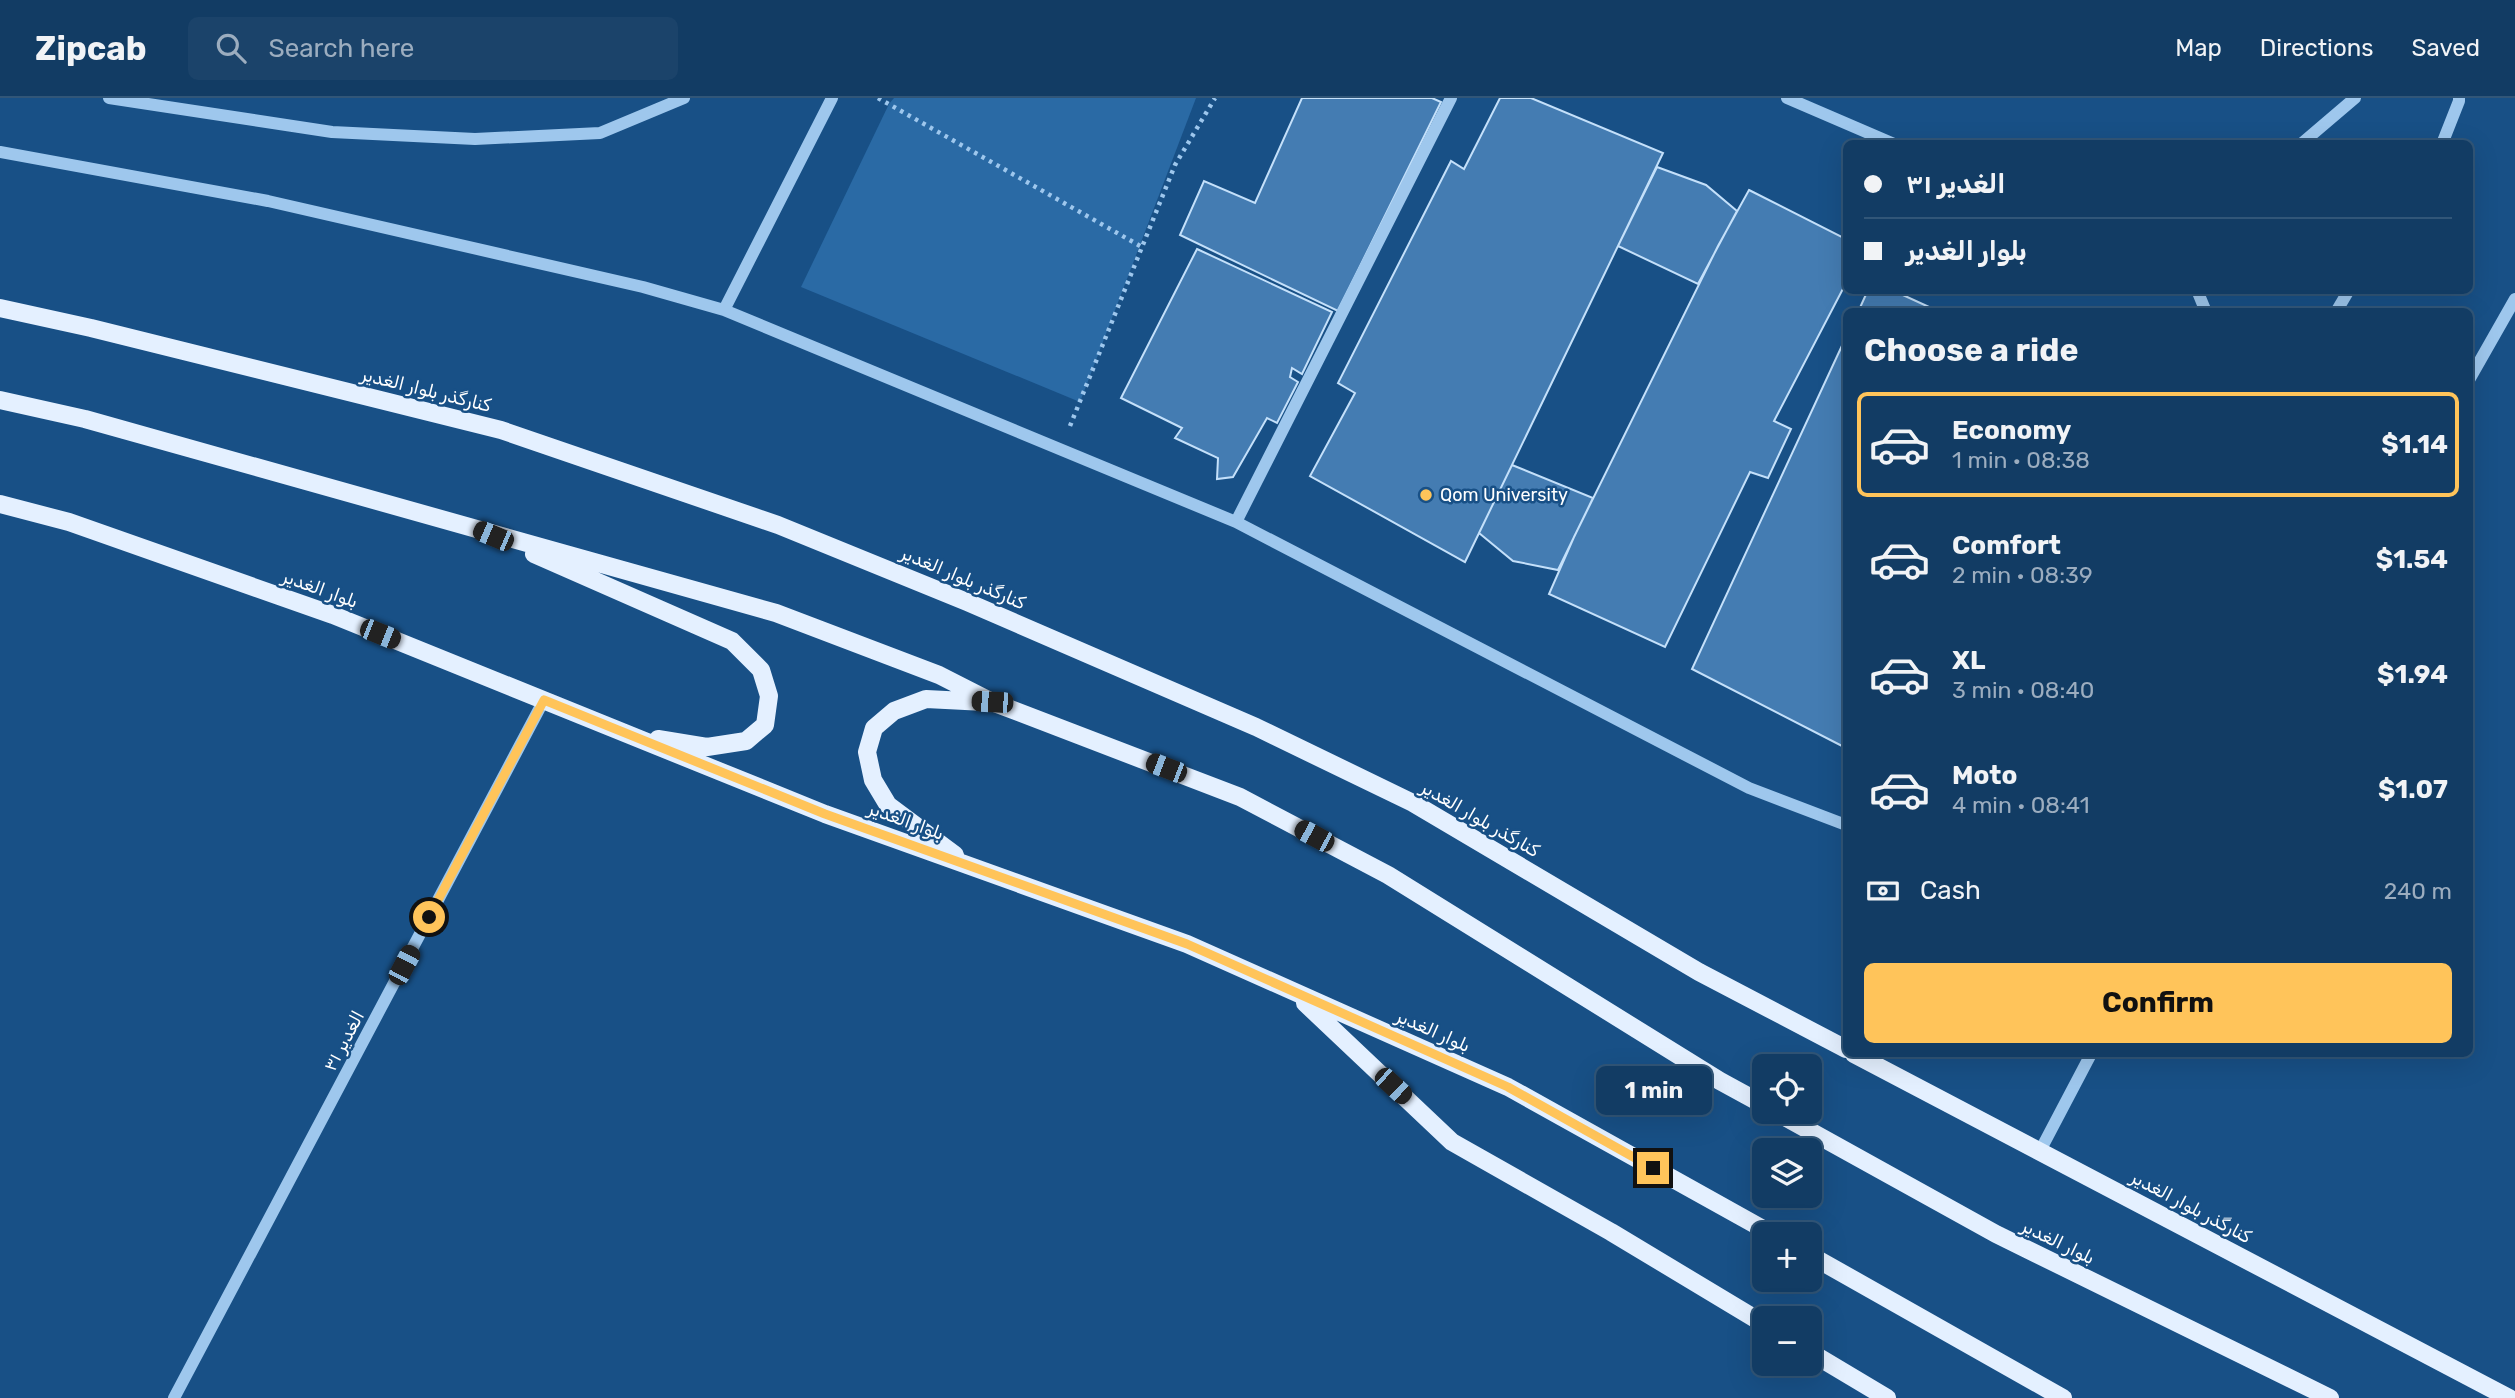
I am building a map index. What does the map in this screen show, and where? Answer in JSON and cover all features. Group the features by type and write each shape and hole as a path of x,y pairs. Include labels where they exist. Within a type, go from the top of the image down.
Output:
{"main road":[{"name":"کنارگذر بلوار الغدیر","path":"0,309 105,332 501,430 778,525 967,602 1256,727 1413,803 1699,972 1843,1047"},
{"path":"0,400 85,419 776,613 939,675 992,702 1252,803 1388,875 1752,1098"},
{"name":"بلوار الغدیر","path":"0,504 69,523 333,615 825,814 1187,944 1508,1087 1752,1223"},
{"path":"469,526 732,641 761,670 769,696 765,725 746,741 707,747 627,734"},
{"path":"970,866 888,805 873,780 867,752 874,728 894,711 904,707 926,699 992,702"},
{"path":"1294,993 1452,1142 1611,1232 1752,1317"},
{"name":"کنارگذر بلوار الغدیر","path":"1860,1057 2509,1398"},
{"name":"بلوار الغدیر","path":"1797,1124 1996,1234 2330,1398"},
{"path":"1822,1262 2063,1398"},
{"path":"1822,1359 1886,1398"}],"street":[{"path":"109,98 332,132 475,139 600,133 684,98"},
{"path":"724,310 832,98"},
{"path":"1236,522 1451,98"},
{"path":"1787,98 1885,140"},
{"path":"2306,140 2355,98"},
{"path":"2444,140 2459,98"},
{"path":"0,152 268,201 643,287 724,310 1236,522 1749,788 1843,824"},
{"path":"2473,373 2515,299"},
{"name":"الغدیر ۳۱","path":"174,1398 544,700"},
{"path":"2040,1151 2089,1057"}],"path":[{"path":"878,98 1142,247"},
{"path":"1061,449 1175,164 1215,98"}],"shaded area":[{"path":"894,98 1196,98 1080,402 801,287"}],"building":[{"path":"1302,98 1432,98 1441,102 1338,311 1180,235 1204,181 1255,203"},
{"path":"1500,98 1531,98 1663,153 1465,562 1310,476 1355,393 1338,383 1451,161 1464,169"},
{"path":"1657,167 1706,185 1737,211 1698,284 1618,246"},
{"path":"1749,190 1843,237 1843,289 1774,421 1791,429 1768,478 1750,472 1665,647 1549,594 1574,537 1718,246"},
{"path":"1197,249 1332,312 1302,374 1292,368 1290,377 1298,382 1277,423 1267,418 1233,477 1217,479 1218,458 1175,438 1182,428 1121,398"},
{"path":"1866,294 1901,294 1931,308 1860,308"},
{"path":"1843,343 1843,746 1692,669"},
{"path":"1512,465 1593,498 1558,570 1513,561 1479,533"}],"place":[{"name":"Qom University","path":"1426,495"}],"route":[{"path":"429,917 544,700 825,814 1187,944 1508,1087 1653,1168"}]}
